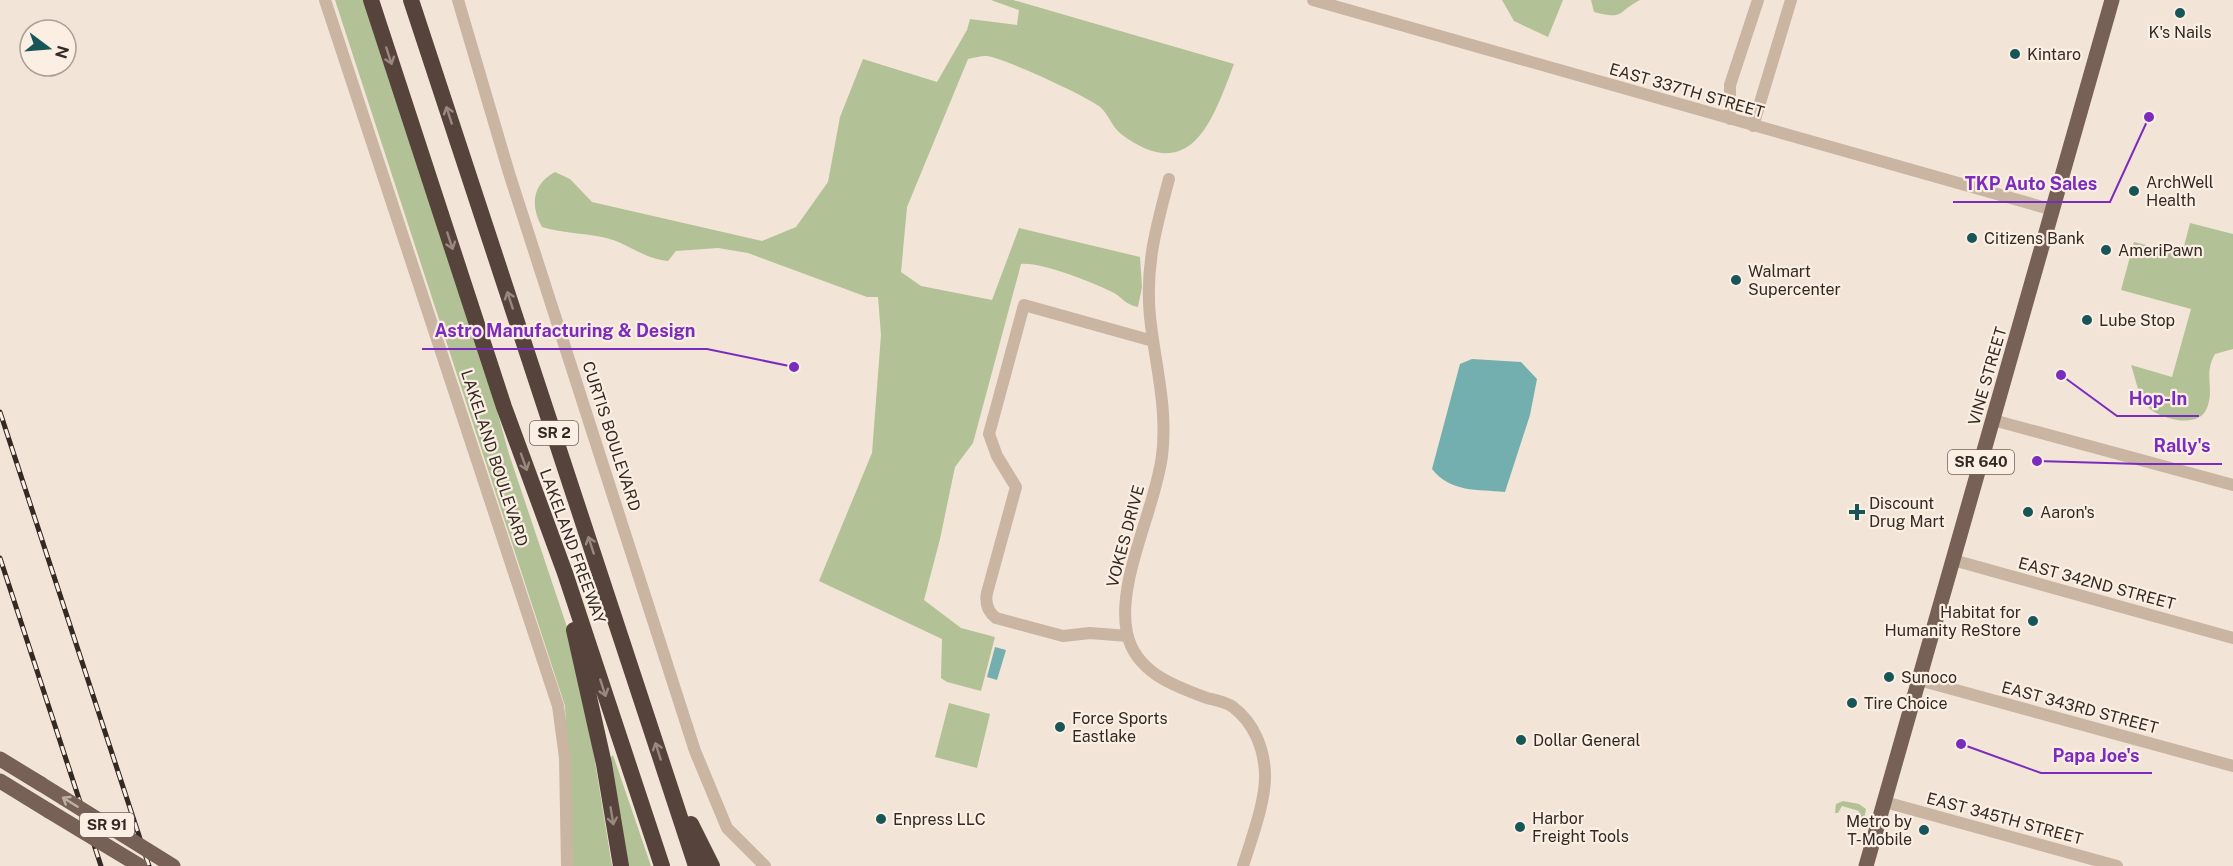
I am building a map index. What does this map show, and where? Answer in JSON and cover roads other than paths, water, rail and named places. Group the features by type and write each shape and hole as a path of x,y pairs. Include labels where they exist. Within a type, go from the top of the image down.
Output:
{"highway":[{"name":"LAKELAND FREEWAY","path":"371,0 504,407 565,573 662,866"},
{"name":"LAKELAND FREEWAY","path":"411,0 696,866"},
{"path":"565,573 572,622 604,764 621,866"},
{"path":"666,774 712,866"}],"main road":[{"name":"VINE STREET","path":"1866,866 2112,0"},
{"name":"SR 91","path":"0,759 173,866"},
{"name":"SR 91","path":"0,781 140,866"}],"street":[{"name":"LAKELAND BOULEVARD","path":"325,0 558,706 565,758 567,866"},
{"name":"CURTIS BOULEVARD","path":"458,0 509,173 695,751 727,828 765,866"},
{"name":"EAST 337TH STREET","path":"1313,0 2053,210"},
{"path":"1730,119 1730,85 1758,0"},
{"path":"1753,126 1791,0"},
{"name":"VOKES DRIVE","path":"1168,179 1150,253 1149,292 1162,389 1162,457 1129,584 1125,610 1128,636 1141,663 1172,685 1232,706 1259,736 1265,775 1256,820 1243,866"},
{"path":"1128,636 1090,633 1063,636 996,618 990,613 986,602 987,592 1016,487 997,456 989,434 1024,305 1154,341"},
{"path":"1993,420 2233,485"},
{"name":"EAST 342ND STREET","path":"1953,560 2233,638"},
{"name":"EAST 343RD STREET","path":"1919,680 2233,766"},
{"name":"EAST 345TH STREET","path":"1885,802 2117,866"}],"water":[{"path":"1472,359 1521,362 1537,379 1530,415 1505,492 1456,486 1439,477 1432,469 1460,364"},
{"path":"995,647 1006,650 997,680 987,677"}],"railway":[{"path":"0,412 149,866"},
{"path":"0,558 101,866"}],"place":[{"name":"K's Nails","path":"2180,13"},
{"name":"Kintaro","path":"2015,54"},
{"name":"TKP Auto Sales","path":"2149,117"},
{"name":"ArchWell Health","path":"2134,191"},
{"name":"Citizens Bank","path":"1972,238"},
{"name":"AmeriPawn","path":"2106,250"},
{"name":"Walmart Supercenter","path":"1736,280"},
{"name":"Lube Stop","path":"2087,320"},
{"name":"Astro Manufacturing & Design","path":"794,367"},
{"name":"Hop-In","path":"2061,375"},
{"name":"Rally's","path":"2037,461"},
{"name":"Discount Drug Mart","path":"1857,512"},
{"name":"Aaron's","path":"2028,512"},
{"name":"Habitat for Humanity ReStore","path":"2033,621"},
{"name":"Sunoco","path":"1889,677"},
{"name":"Tire Choice","path":"1852,703"},
{"name":"Force Sports Eastlake","path":"1060,727"},
{"name":"Dollar General","path":"1521,740"},
{"name":"Papa Joe's","path":"1961,744"},
{"name":"Enpress LLC","path":"881,819"},
{"name":"Harbor Freight Tools","path":"1520,827"},
{"name":"Metro by T-Mobile","path":"1924,830"}]}
